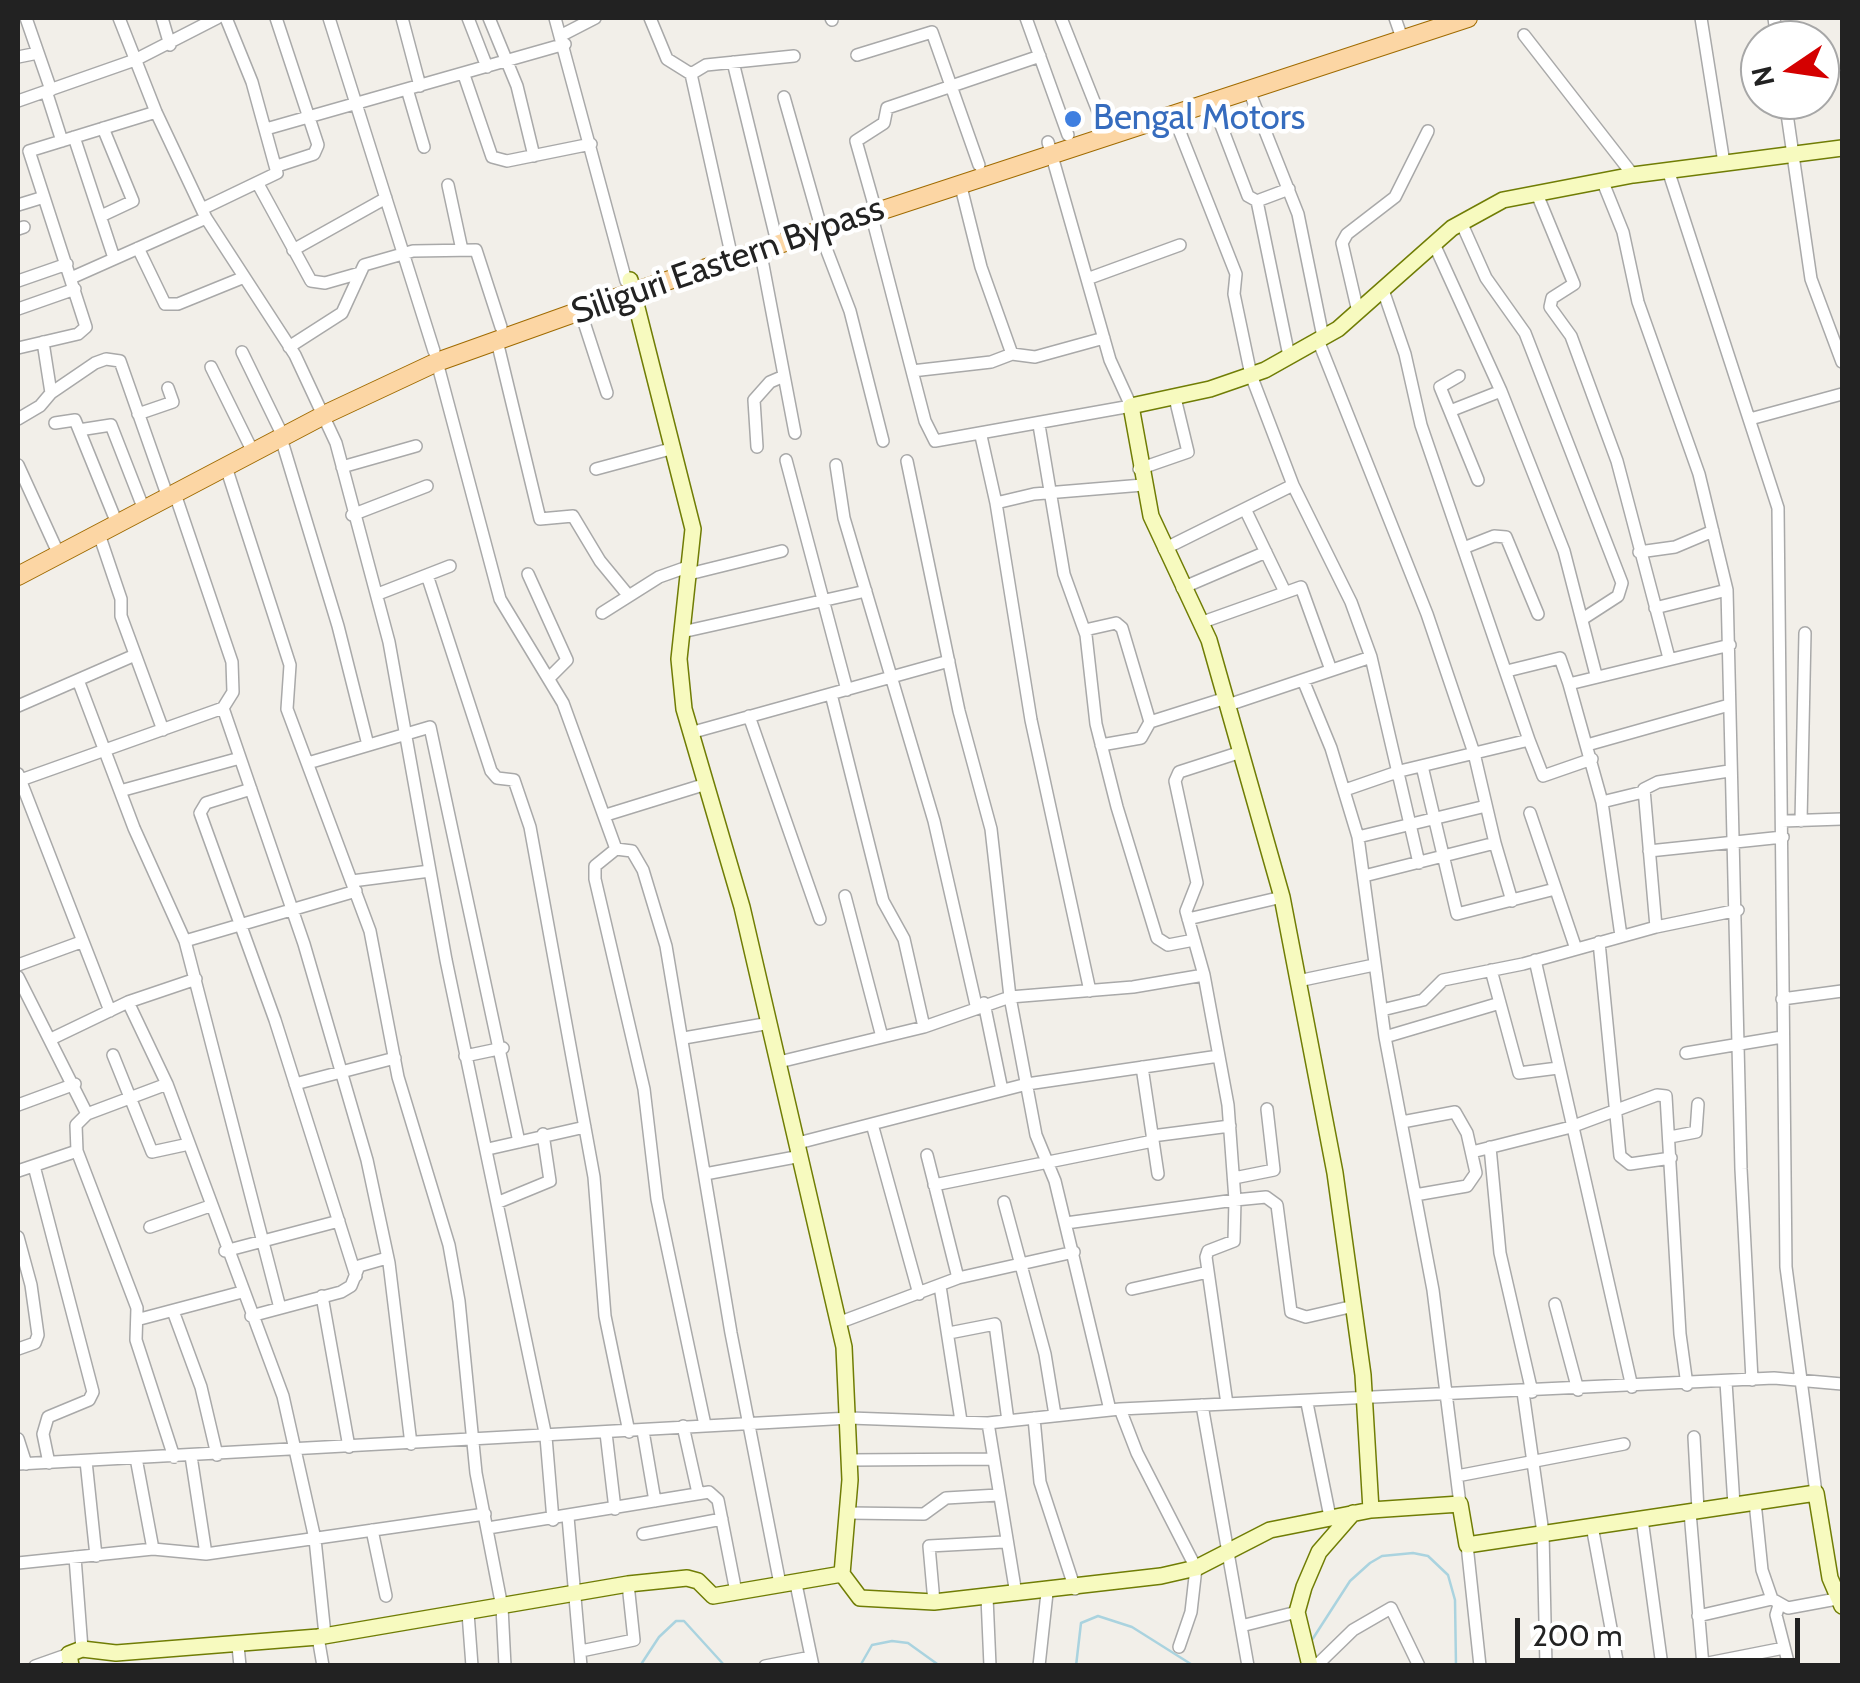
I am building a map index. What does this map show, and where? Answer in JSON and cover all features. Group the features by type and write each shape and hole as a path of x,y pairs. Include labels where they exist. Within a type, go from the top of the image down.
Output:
{"main road":[{"name":"Siliguri Eastern Bypass","path":"872,207 960,183 1050,147 1430,18"},
{"name":"Siliguri Eastern Bypass","path":"499,334 580,310 630,285 760,249 979,165 1050,147 1068,135 1172,112 1248,88 1398,28 1468,18"},
{"name":"Siliguri Eastern Bypass","path":"18,566 141,502 226,468 280,433 436,356 730,249 819,225"},
{"name":"Siliguri Eastern Bypass","path":"18,576 99,534 249,444 280,433"}],"street":[{"path":"26,18 48,90 114,258"},
{"path":"119,18 156,112 204,213 324,410 342,468 352,515 378,594 465,1056 488,1149 546,1436 553,1520"},
{"path":"162,18 170,45"},
{"path":"18,101 135,60 170,45 195,24 218,18"},
{"path":"18,309 276,176 277,166 266,129 226,18"},
{"path":"276,18 318,151 277,166"},
{"path":"329,18 436,356 500,598 550,677 616,849"},
{"path":"402,18 424,147"},
{"path":"468,18 487,67"},
{"path":"489,18 508,61 534,156"},
{"path":"555,18 693,530 678,680 704,784 742,907 838,1323 850,1418 842,1574 860,1598 934,1602 1047,1592 1196,1568 1229,1547 1270,1530 1330,1517 1460,1504"},
{"path":"266,129 508,61 563,40 595,18"},
{"path":"650,18 666,59 691,74 730,249"},
{"path":"927,18 979,165"},
{"path":"1026,18 1068,135"},
{"path":"1061,18 1105,129"},
{"path":"1701,18 1724,163"},
{"path":"858,54 932,32"},
{"path":"1524,34 1633,175"},
{"path":"18,57 38,53"},
{"path":"691,74 698,67 794,56"},
{"path":"1040,56 889,106 884,122 857,137 912,371 935,441 981,436 1176,398 1251,375 1320,339 1358,312 1461,222 1492,204 1633,175 1792,151 1842,148"},
{"path":"733,62 775,234"},
{"path":"464,75 492,157 507,161 591,144"},
{"path":"1248,88 1289,190 1320,339 1427,614 1474,753 1512,900"},
{"path":"784,97 819,225 858,339 883,441"},
{"path":"1210,99 1248,196 1256,200 1289,190"},
{"path":"18,348 84,331 86,320 44,197 23,153 156,112"},
{"path":"1172,112 1236,274 1234,294 1251,375 1294,485 1351,602 1370,657 1419,862"},
{"path":"1788,120 1811,279 1842,362"},
{"path":"100,216 133,200 104,128"},
{"path":"1358,312 1342,243 1395,198 1428,131"},
{"path":"1050,147 1104,338 1130,406 1141,477 1164,549 1200,624 1282,897 1335,1173 1366,1399 1371,1510"},
{"path":"1668,170 1778,508 1786,1267 1816,1493 1841,1601 1796,1607 1776,1602 1698,1616"},
{"path":"1602,180 1623,232 1638,302 1699,474 1727,590 1730,771 1738,910 1741,1169 1752,1380"},
{"path":"960,183 982,268 1012,354"},
{"path":"258,184 307,276 318,283 360,273"},
{"path":"448,185 462,250"},
{"path":"1537,194 1574,284 1570,291 1552,298 1550,307 1566,324 1623,480 1668,658"},
{"path":"18,205 44,197"},
{"path":"294,250 386,198"},
{"path":"1256,200 1289,356"},
{"path":"1461,222 1486,278 1525,334 1622,583 1618,596 1584,618"},
{"path":"1434,244 1501,392 1564,551 1596,675"},
{"path":"1088,279 1180,245"},
{"path":"138,248 165,304 178,304 242,278"},
{"path":"760,249 795,433"},
{"path":"289,347 342,313 368,263 404,254 462,250 480,254 540,518 573,516 600,561 628,595"},
{"path":"18,281 66,264"},
{"path":"1384,290 1405,354 1421,424 1542,776 1592,760"},
{"path":"580,310 607,392"},
{"path":"912,371 991,362 1012,354 1035,357 1104,338"},
{"path":"43,342 50,393"},
{"path":"242,352 280,433 338,626 368,745"},
{"path":"18,419 95,364 113,358 124,367 138,414 232,662 232,692 223,708 18,779 110,1011"},
{"path":"211,367 249,444"},
{"path":"757,447 754,400 770,382 784,376"},
{"path":"1459,376 1440,385 1478,480"},
{"path":"138,414 173,402 168,388"},
{"path":"1450,411 1501,392"},
{"path":"1750,418 1842,394"},
{"path":"996,504 1141,477 1188,452 1176,398"},
{"path":"56,423 75,420 114,516"},
{"path":"80,430 111,424 141,502"},
{"path":"1039,425 1064,574 1085,630 1100,745 1158,938 1168,945 1194,940"},
{"path":"981,436 1031,720 1090,991"},
{"path":"342,468 416,446"},
{"path":"596,469 674,448"},
{"path":"786,460 847,690"},
{"path":"906,461 949,661 991,828 1010,997 1045,1160 1066,1223 1115,1410 1196,1568 1192,1612 1178,1647"},
{"path":"18,465 55,546"},
{"path":"836,465 844,518 894,676 1002,1090"},
{"path":"226,468 290,666 287,709 354,886 380,971 394,1058 449,1245 474,1440 502,1607 505,1666"},
{"path":"1164,549 1294,485"},
{"path":"352,515 427,486"},
{"path":"1245,509 1285,592"},
{"path":"1640,552 1675,547 1713,530"},
{"path":"99,534 135,655 163,730"},
{"path":"1466,547 1494,536 1506,538 1538,614"},
{"path":"602,614 628,595 689,570 782,551"},
{"path":"1182,588 1266,552"},
{"path":"378,594 450,566"},
{"path":"528,574 567,660 550,677"},
{"path":"428,575 491,771 497,778 514,780 530,827 586,1127 605,1316 629,1432"},
{"path":"1200,624 1285,592 1304,589 1331,670"},
{"path":"1655,608 1727,590"},
{"path":"682,632 866,592"},
{"path":"1085,630 1120,624 1150,722 1142,738 1100,745"},
{"path":"1802,821 1805,634"},
{"path":"1569,684 1730,645"},
{"path":"18,706 135,655"},
{"path":"1150,722 1303,680 1370,657"},
{"path":"1508,671 1560,658 1602,802 1621,936"},
{"path":"690,733 949,661"},
{"path":"78,680 120,791 185,941 280,1308"},
{"path":"1303,680 1345,790 1358,838 1385,1037 1416,1196 1447,1395 1480,1666"},
{"path":"831,694 883,901 904,938 924,1027"},
{"path":"1587,746 1729,705"},
{"path":"223,708 344,1072 388,1258 411,1444"},
{"path":"749,716 820,919"},
{"path":"308,763 430,728 520,1142"},
{"path":"1345,790 1529,740"},
{"path":"1227,1404 1208,1251 1234,1241 1230,1126 1204,975 1188,918 1186,905 1198,888 1175,776 1241,752"},
{"path":"120,791 240,758"},
{"path":"1422,766 1456,914 1556,889"},
{"path":"1602,802 1644,792 1658,782 1730,771"},
{"path":"606,815 704,784"},
{"path":"251,789 206,804 200,813 242,924 356,1276"},
{"path":"1644,792 1656,926"},
{"path":"1358,838 1486,806"},
{"path":"1530,814 1576,949"},
{"path":"1782,821 1842,819"},
{"path":"1649,851 1783,837"},
{"path":"1364,876 1495,843"},
{"path":"705,1426 657,1199 644,1089 596,879 596,866 616,849 632,851 656,904 684,1038 750,1425 788,1584 812,1661 766,1666"},
{"path":"185,941 292,910 354,886 430,871"},
{"path":"844,896 882,1037"},
{"path":"1188,918 1282,897"},
{"path":"1382,1010 1423,1000 1443,980 1535,960 1656,926 1738,910"},
{"path":"18,965 81,942"},
{"path":"1598,942 1613,1112 1622,1160 1671,1158"},
{"path":"1535,960 1632,1388"},
{"path":"1298,981 1374,965"},
{"path":"1492,970 1519,1072 1558,1068"},
{"path":"779,1062 924,1027 980,1004 1010,997 1090,991 1204,975"},
{"path":"18,977 87,1114"},
{"path":"51,1040 128,1002 196,979"},
{"path":"1782,999 1842,991"},
{"path":"128,1002 167,1084 225,1251 283,1396 315,1538 323,1666"},
{"path":"1385,1037 1500,1003"},
{"path":"684,1038 770,1023"},
{"path":"1686,1053 1782,1037"},
{"path":"465,1056 502,1048"},
{"path":"113,1055 152,1152 189,1144"},
{"path":"705,1174 799,1150 872,1124 1027,1084 1219,1056"},
{"path":"295,1084 394,1058"},
{"path":"1142,1067 1158,1174"},
{"path":"18,1105 75,1084"},
{"path":"167,1084 87,1114 76,1125 77,1151 140,1319 136,1340 174,1456"},
{"path":"1472,1152 1572,1126 1657,1095 1666,1096 1680,1334 1687,1385"},
{"path":"1670,1137 1696,1132 1698,1104"},
{"path":"1234,1178 1274,1170 1266,1109"},
{"path":"1402,1122 1455,1112 1463,1121 1476,1173 1472,1184 1416,1196"},
{"path":"872,1124 919,1294"},
{"path":"934,1185 1152,1138 1230,1126"},
{"path":"488,1149 586,1127"},
{"path":"499,1202 550,1182 543,1134"},
{"path":"1490,1148 1500,1253 1528,1392 1532,1462 1543,1533 1546,1666"},
{"path":"18,1171 77,1151"},
{"path":"927,1155 958,1278"},
{"path":"34,1166 94,1392 89,1400 48,1417 43,1434 48,1462"},
{"path":"1066,1223 1266,1197 1277,1205 1290,1312 1306,1317 1354,1306"},
{"path":"1004,1202 1050,1376 1054,1415"},
{"path":"150,1227 210,1206"},
{"path":"225,1251 339,1221"},
{"path":"18,1236 32,1284 38,1340 18,1349"},
{"path":"838,1323 958,1278 1020,1261 1074,1252"},
{"path":"252,1316 341,1292 367,1261 388,1258"},
{"path":"1132,1288 1208,1272"},
{"path":"940,1286 961,1420"},
{"path":"140,1319 242,1292"},
{"path":"322,1296 350,1447"},
{"path":"1555,1304 1578,1390"},
{"path":"173,1311 201,1387 217,1454"},
{"path":"949,1333 995,1324 1008,1421"},
{"path":"18,1439 22,1464 850,1418 988,1423 1202,1405 1632,1388 1798,1377 1842,1384"},
{"path":"1726,1382 1734,1505"},
{"path":"1307,1403 1330,1517"},
{"path":"1202,1405 1248,1666"},
{"path":"1034,1418 1040,1482 1074,1588"},
{"path":"988,1423 1004,1542 1016,1594"},
{"path":"683,1426 698,1493"},
{"path":"643,1431 655,1501"},
{"path":"606,1433 614,1509"},
{"path":"1694,1437 1698,1616 1703,1665 1784,1648"},
{"path":"1457,1476 1624,1444"},
{"path":"191,1456 206,1554"},
{"path":"136,1458 153,1548"},
{"path":"850,1460 993,1459"},
{"path":"86,1461 96,1556"},
{"path":"488,1528 568,1518 698,1493 714,1494 736,1592"},
{"path":"1468,1544 1816,1493"},
{"path":"848,1512 924,1514 946,1498 998,1495"},
{"path":"1755,1502 1762,1570 1776,1602 1788,1666"},
{"path":"1353,1513 1319,1552 1298,1617 1312,1664 1352,1630 1391,1608 1418,1666"},
{"path":"18,1564 153,1548 206,1554 486,1514"},
{"path":"568,1518 581,1666"},
{"path":"643,1534 722,1519"},
{"path":"1642,1519 1662,1666"},
{"path":"1592,1526 1618,1666"},
{"path":"372,1530 386,1596"},
{"path":"934,1602 929,1546 1004,1542"},
{"path":"74,1656 75,1557"},
{"path":"36,1666 74,1656 238,1646 322,1636 628,1584 687,1578 698,1580 713,1596 842,1574"},
{"path":"581,1651 634,1640 628,1584"},
{"path":"1039,1666 1047,1592"},
{"path":"988,1597 990,1666"},
{"path":"468,1613 472,1666"},
{"path":"1241,1626 1298,1617"},
{"path":"238,1646 240,1666"}],"waterway":[{"path":"1310,1643 1350,1581 1370,1563 1382,1556 1413,1553 1428,1556 1448,1575 1455,1600 1456,1666"},
{"path":"1076,1666 1081,1623 1098,1616 1132,1627 1194,1666"},
{"path":"640,1666 659,1637 676,1621 684,1621 725,1666"},
{"path":"860,1666 872,1645 892,1641 908,1643 940,1666"}],"place":[{"name":"Bengal Motors","path":"1073,119"}]}
